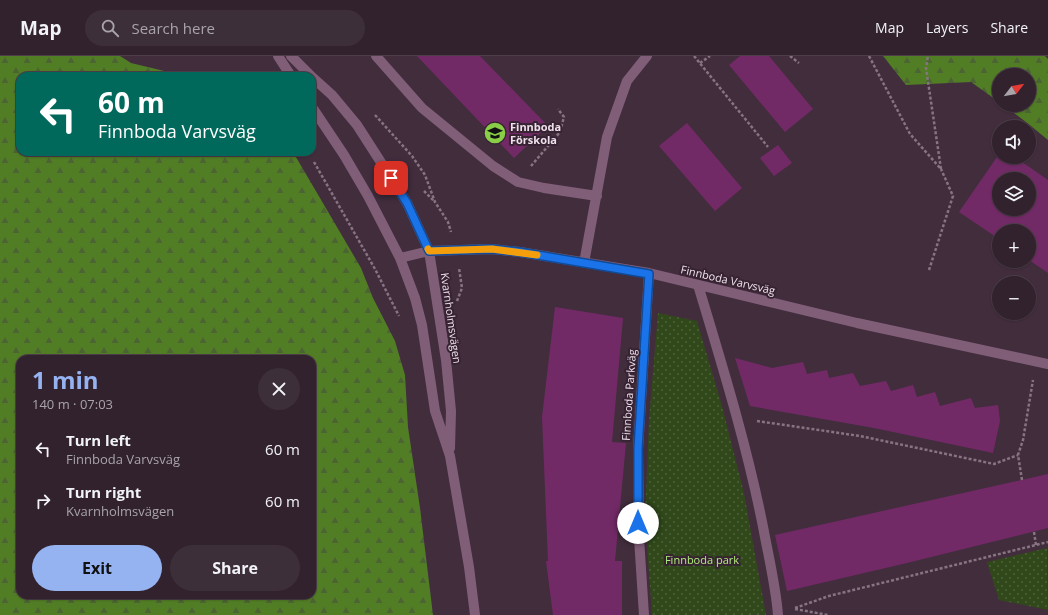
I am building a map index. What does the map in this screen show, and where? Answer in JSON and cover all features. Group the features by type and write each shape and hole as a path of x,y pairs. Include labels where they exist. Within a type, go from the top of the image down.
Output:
{"street":[{"path":"278,56 288,72"},
{"name":"Kvarnholmsvägen","path":"291,56 306,72"},
{"path":"376,56 422,108 493,166 518,182 544,188 597,196"},
{"path":"584,263 607,137 627,81 647,56"},
{"name":"Kvarnholmsvägen","path":"316,81 332,95 357,125 407,203 429,251 446,360 451,411 450,456"},
{"name":"Kvarnholmsvägen","path":"316,113 344,155 368,196 400,258 417,305 422,325 435,411 450,456 469,567 475,615"},
{"name":"Finnboda Varvsväg","path":"400,258 429,251 492,249 520,252 649,274 857,323 905,332 1048,364"},
{"name":"Finnboda Parkväg","path":"644,615 639,538 638,449 649,274"},
{"path":"698,285 737,418 756,490 775,589 778,615"}],"path":[{"path":"694,56 768,146"},
{"path":"700,63 710,56"},
{"path":"790,56 799,63"},
{"path":"869,56 910,134 941,170 953,196 929,270"},
{"path":"928,56 926,68 941,170"},
{"path":"518,182 560,132 564,117 558,109"},
{"path":"370,110 412,156 425,175 435,202"},
{"path":"314,162 375,269 400,318"},
{"path":"1022,480 1018,455 1023,440 1036,361"},
{"path":"737,418 860,436 994,464 1018,455"},
{"path":"1034,532 1036,545"},
{"path":"828,615 793,609 829,596 1048,542"}],"green space":[{"path":"0,56 120,56 131,63 168,72 16,72 16,156 295,156 361,268 373,298 395,341 405,375 408,427 420,508 433,615 0,615"},
{"path":"883,56 1045,56 1048,59 1048,140 1036,130 1036,120 1023,120 1012,112 1036,112 1036,68 992,68 992,97 971,82 906,85"},
{"name":"Finnboda park","path":"658,313 697,321 722,406 744,493 766,615 652,615 645,517 649,419"},
{"path":"1047,548 1048,610 999,600 987,562"}],"building":[{"path":"417,56 480,56 548,126 514,158"},
{"path":"740,56 769,56 813,109 785,132 729,65"},
{"path":"687,123 742,188 715,211 659,146"},
{"path":"778,145 792,163 774,176 760,158"},
{"path":"992,164 1025,164 1048,180 1048,273 1036,265 1036,224 992,224 992,234 959,212"},
{"path":"555,307 623,318 612,442 626,443 615,561 622,561 622,615 553,615 546,561 548,561 542,417"},
{"path":"735,358 772,368 803,362 807,374 827,370 829,378 853,373 860,386 886,381 891,391 913,385 917,397 935,392 940,406 971,398 975,408 998,405 1000,421 993,453 874,428 750,406"},
{"path":"1048,474 1048,528 787,591 775,535"}],"slow traffic":[{"path":"428,249 429,251 492,249 537,255"}],"place":[{"name":"Finnboda Förskola","path":"495,133"}],"route":[{"path":"391,178 407,203 429,251 492,249 520,252 649,274 638,449 638,523"}]}
